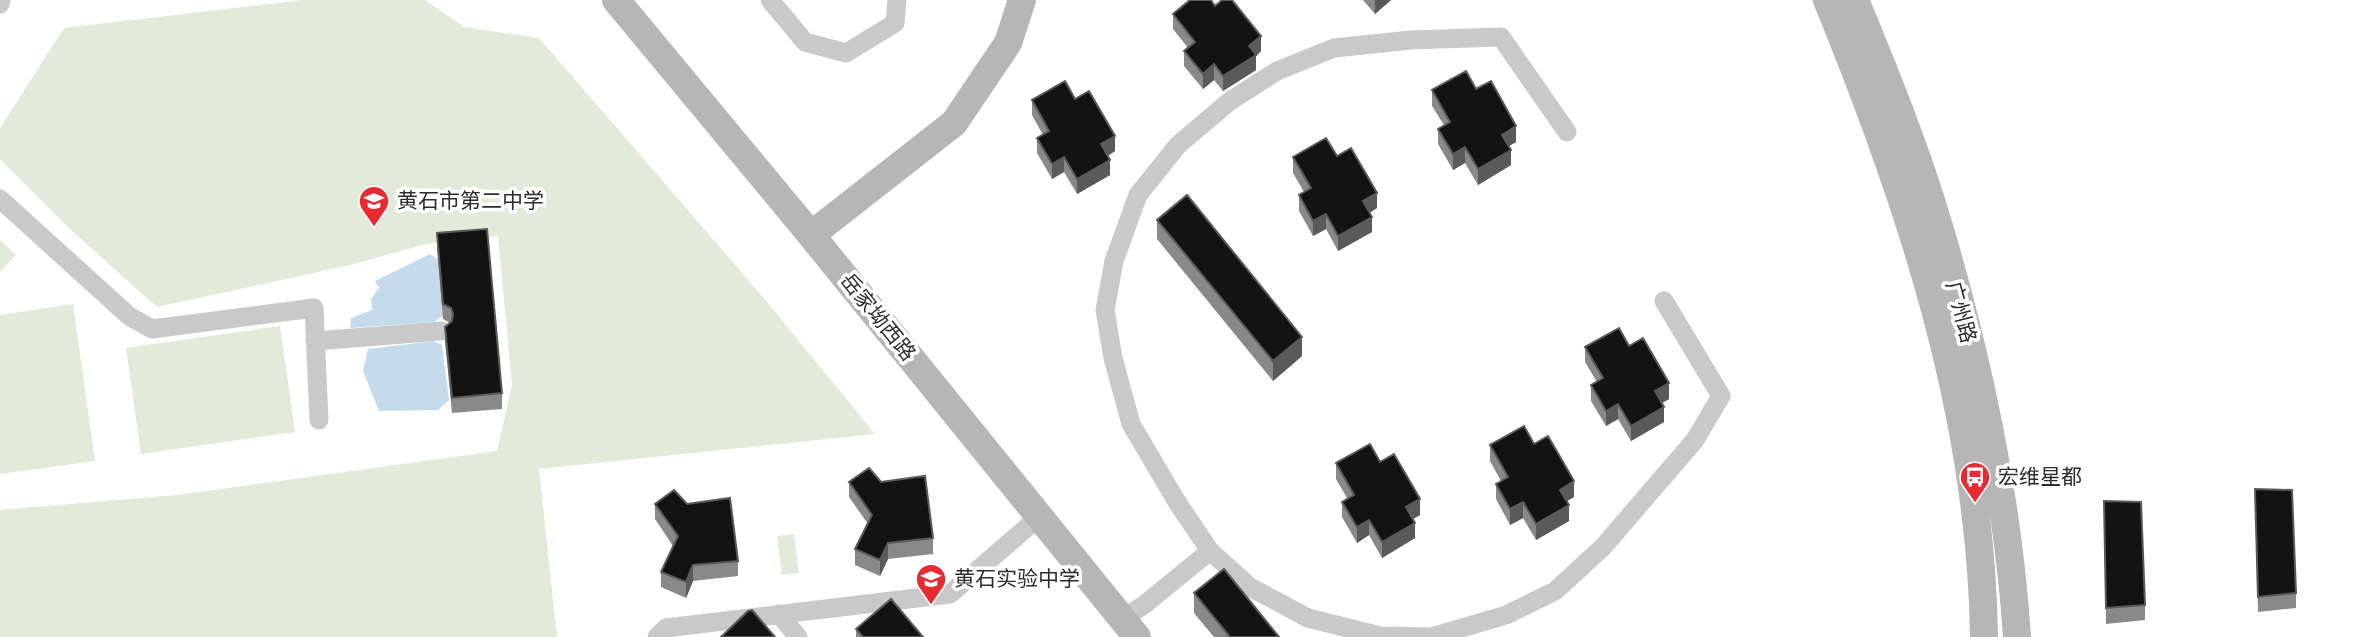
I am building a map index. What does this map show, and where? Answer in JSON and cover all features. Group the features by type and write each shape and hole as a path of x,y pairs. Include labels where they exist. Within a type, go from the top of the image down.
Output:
{"main road":[{"name":"岳家坳西路","path":"615,0 811,235 1130,628"},
{"path":"811,235 954,123 1008,43 1022,0"},
{"name":"广州路","path":"1827,0 1873,113 1915,236 1960,408 1978,530 1984,637"},
{"name":"广州路","path":"1855,0 1897,104 1940,229 1985,403 2013,580 2017,637"}],"street":[{"path":"770,0 805,42 846,54 895,23 897,0"},
{"path":"1567,132 1501,37 1411,40 1334,48 1277,71 1230,101 1178,145 1138,195 1114,261 1105,310 1113,358 1132,424 1177,502 1210,551 1250,587 1308,618 1380,637 1431,637 1506,615 1555,591 1603,547 1695,440 1721,396 1664,301"},
{"path":"0,199 129,316 152,329 314,308 318,420"},
{"path":"315,341 441,331"},
{"path":"657,637 666,628 950,594 1039,517"},
{"path":"1130,628 1144,605 1210,551"},
{"path":"779,614 798,637"}],"green space":[{"name":"黄石市第二中学","path":"302,0 425,0 464,27 539,38 762,296 875,434 539,469 557,637 0,637 0,510 177,495 497,451 512,385 498,236 426,244 350,265 157,307 71,230 0,159 0,128 64,28"},
{"path":"0,240 16,255 0,272"},
{"path":"73,304 95,461 0,474 0,315"},
{"path":"280,326 295,432 141,454 126,348"},
{"path":"794,534 799,573 782,575 777,536"}],"water":[{"path":"430,254 441,262 447,313 434,322 350,328 351,318 372,310 371,299 379,288 375,281"},
{"path":"434,341 442,345 449,400 438,410 379,411 363,371 368,349"}],"building":[{"path":"1190,0 1211,0 1215,6 1222,0 1232,0 1261,36 1249,46 1256,55 1223,76 1214,64 1203,74 1184,51 1195,42 1173,14"},
{"path":"1466,71 1476,89 1491,81 1516,126 1502,135 1511,150 1478,169 1465,147 1453,154 1438,129 1450,122 1432,90"},
{"path":"1065,81 1075,99 1089,91 1115,136 1101,144 1110,160 1077,179 1064,157 1052,164 1037,138 1049,131 1032,100"},
{"path":"1326,138 1337,156 1351,148 1377,193 1363,201 1372,217 1338,236 1326,214 1313,221 1299,195 1311,188 1293,157"},
{"path":"1187,195 1302,337 1273,361 1157,220"},
{"path":"487,229 502,393 452,398 445,327 452,321 453,314 451,308 443,304 437,233"},
{"path":"1619,328 1629,346 1643,338 1669,383 1655,391 1664,407 1631,426 1618,404 1606,411 1591,385 1603,378 1585,347"},
{"path":"1524,426 1534,444 1548,436 1574,481 1560,490 1569,505 1536,524 1523,502 1510,509 1496,484 1508,477 1490,445"},
{"path":"1370,444 1380,462 1394,454 1420,499 1406,507 1415,523 1382,542 1369,520 1357,527 1342,502 1354,495 1336,463"},
{"path":"869,468 881,482 925,476 933,538 888,543 880,560 855,549 872,515 849,482"},
{"path":"2255,489 2292,490 2296,593 2258,597"},
{"path":"674,490 687,504 730,498 738,561 693,565 686,582 661,572 678,536 655,504"},
{"path":"2104,501 2141,502 2145,605 2106,608"},
{"path":"1224,569 1279,637 1230,637 1194,593"},
{"path":"891,599 923,637 863,637 856,629"},
{"path":"752,610 775,637 721,637 748,611"}],"place":[{"name":"黄石市第二中学","path":"374,228"},
{"name":"宏维星都","path":"1975,504"},
{"name":"黄石实验中学","path":"931,606"}]}
